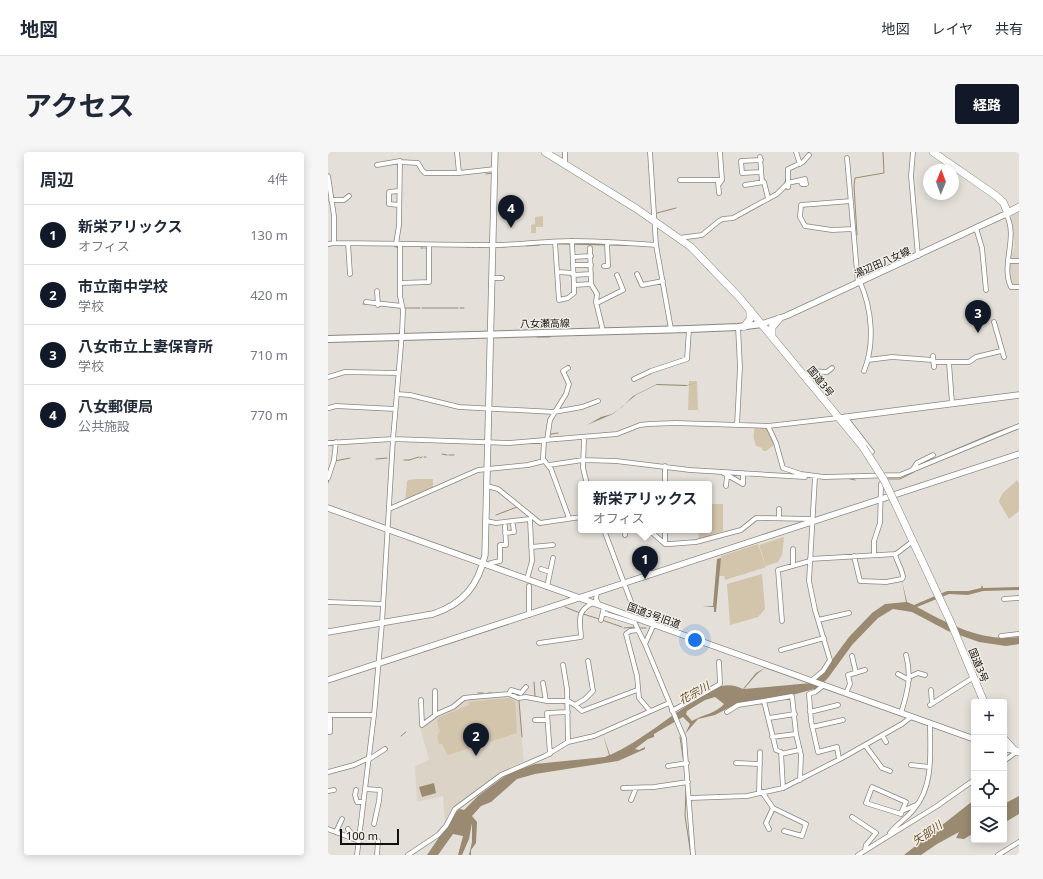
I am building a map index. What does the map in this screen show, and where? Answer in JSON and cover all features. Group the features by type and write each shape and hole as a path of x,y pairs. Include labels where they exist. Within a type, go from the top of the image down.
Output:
{"highway":[{"name":"国道3号","path":"546,152 654,220 691,247 720,275 806,377 842,417 863,446 896,503 951,623 983,699"},
{"path":"933,152 995,195 1003,202 1007,213 1019,207"},
{"path":"741,327 750,319 750,309"},
{"path":"772,336 772,326 779,319"},
{"path":"1007,742 1017,754"}],"main road":[{"name":"八女瀬高線","path":"328,338 689,329 741,327 762,324"}],"street":[{"path":"456,152 459,173"},
{"path":"328,632 433,614 456,604 471,590 486,564 486,486 495,152"},
{"path":"565,152 565,164"},
{"path":"650,152 656,245 671,329"},
{"path":"719,193 720,152"},
{"path":"796,152 800,164"},
{"path":"913,152 911,176 918,256"},
{"path":"788,185 788,169 800,164 809,155"},
{"path":"847,158 859,283 870,320 871,346 864,371"},
{"path":"761,172 742,173 742,160 760,159 762,182 764,182 768,198"},
{"path":"357,855 379,663 401,337 402,306 398,244 400,162"},
{"path":"377,165 400,162 418,163 425,173 459,173 494,169"},
{"path":"328,176 328,187 334,216 334,243"},
{"path":"680,180 720,181"},
{"path":"679,238 702,235 719,221 733,218 778,194 788,185 800,180"},
{"path":"745,186 762,182"},
{"path":"399,192 389,192 388,204 399,204"},
{"path":"330,198 344,200 349,196"},
{"path":"851,201 801,205 800,217 805,226 832,230 853,228"},
{"path":"1007,213 1012,245 1008,261 1009,282 1011,287 1019,287"},
{"name":"湯辺田八女線","path":"762,324 779,319 859,283 1007,213"},
{"path":"976,228 982,248 986,290"},
{"path":"381,243 382,236"},
{"path":"328,244 381,243 429,246 462,244 493,245 572,241 656,245"},
{"path":"555,242 559,300 568,298 574,293 572,241"},
{"path":"348,243 350,274"},
{"path":"604,266 608,266 607,243"},
{"path":"400,282 429,282 429,246"},
{"path":"590,248 591,284 597,294 597,303 603,331"},
{"path":"572,256 591,256"},
{"path":"1008,261 1019,260"},
{"path":"573,265 591,265"},
{"path":"558,272 591,274"},
{"path":"637,274 642,285 663,281"},
{"path":"597,303 623,290 617,276"},
{"path":"492,278 502,278"},
{"path":"574,285 591,284"},
{"path":"377,291 378,304"},
{"path":"366,302 402,306"},
{"path":"994,322 1001,351 1004,357"},
{"path":"737,425 741,327"},
{"path":"634,379 651,371 687,359 689,329"},
{"path":"868,360 892,357 949,363 969,362 976,357 1001,351"},
{"path":"949,363 952,403"},
{"path":"568,368 563,371 569,384 550,420 542,454 544,461 549,465 569,518"},
{"path":"806,377 811,371 827,372 832,368"},
{"path":"328,377 345,372 398,373"},
{"path":"397,394 410,395 459,407 554,412 582,407 598,401"},
{"path":"328,443 393,439 488,442 546,440 617,434 640,425 649,424 675,423 768,426 1019,396"},
{"path":"329,408 336,406 395,409"},
{"path":"842,417 872,452"},
{"path":"768,426 776,443 783,468 815,477 891,476 905,473 1019,426"},
{"path":"584,437 583,473 586,481"},
{"path":"328,478 334,460 336,442"},
{"path":"328,680 650,575 811,520 1019,454"},
{"path":"913,470 917,463 933,455"},
{"path":"549,465 583,460 616,461 690,470 803,477 810,476"},
{"path":"389,509 467,473 487,468 528,465 544,461"},
{"path":"665,466 665,481"},
{"path":"722,471 727,476 743,484 743,473"},
{"path":"726,486 727,476"},
{"path":"812,681 823,671 830,660 811,592 811,520 815,477"},
{"path":"874,555 874,541 880,523 879,499 881,484"},
{"path":"486,486 498,489 519,504 531,519 540,523 578,517"},
{"name":"国道3号旧道","path":"328,508 580,598 600,607 654,624 971,738"},
{"path":"779,509 779,518"},
{"path":"652,533 665,544 709,539 741,530 756,518 811,520"},
{"path":"486,521 496,523 531,519"},
{"path":"527,579 532,561 531,519"},
{"path":"505,533 514,532 513,525"},
{"path":"486,564 500,561 500,545 506,545 505,526"},
{"path":"605,533 633,607 651,619 654,624 645,644"},
{"path":"665,533 665,544"},
{"path":"782,620 778,570 810,560 895,554 913,541"},
{"path":"531,547 553,545"},
{"path":"793,549 793,566"},
{"path":"854,556 860,582 886,582 902,579 904,577 902,567 896,560 895,554"},
{"path":"547,587 553,558"},
{"path":"647,560 650,575"},
{"path":"541,569 550,572"},
{"path":"529,586 529,615"},
{"path":"597,592 596,599 600,607 601,620"},
{"path":"1007,598 1019,598"},
{"path":"328,602 383,604"},
{"path":"539,643 582,637 580,615 584,607 600,607 635,623 684,738 690,798 693,855"},
{"path":"818,620 848,613"},
{"path":"638,630 630,631 626,634 637,676 637,690 639,698 650,711"},
{"path":"1001,636 1019,634"},
{"path":"782,650 824,638"},
{"path":"901,713 909,678 906,655"},
{"path":"852,656 856,673"},
{"path":"588,661 593,690"},
{"path":"673,711 720,684 719,662"},
{"path":"563,665 568,701 568,742"},
{"path":"846,693 850,684 848,675 865,670"},
{"path":"898,674 909,678 918,674 925,675"},
{"path":"931,690 931,704 974,677"},
{"path":"543,683 546,701"},
{"path":"824,685 815,692 809,694 812,727 818,752 837,747 839,759"},
{"path":"509,694 511,690 522,693 526,687"},
{"path":"588,688 593,690"},
{"path":"575,705 585,699 593,690"},
{"path":"421,700 422,725 436,714 453,707 464,698 509,694 518,698 526,697 546,701 568,701 582,711 637,690"},
{"path":"435,691 436,714"},
{"path":"727,712 738,705 792,696 799,750 800,780"},
{"path":"764,701 776,750 781,754 783,788"},
{"path":"408,855 438,835 446,826 456,809 501,774 550,754 568,742 594,736 669,703"},
{"path":"810,712 838,705"},
{"path":"550,754 547,713 568,712"},
{"path":"769,718 795,714"},
{"path":"328,732 330,732 329,715 374,715"},
{"path":"690,798 740,797 783,788 865,745 911,717"},
{"path":"535,720 547,720"},
{"path":"812,727 843,720"},
{"path":"888,836 917,805 925,792 929,768 930,723"},
{"path":"772,737 796,734"},
{"path":"882,735 886,742"},
{"path":"865,745 890,771"},
{"path":"328,772 354,765 385,749"},
{"path":"781,754 799,750"},
{"path":"1007,750 1017,754"},
{"path":"760,752 761,793 773,808 808,825 802,836 784,831"},
{"path":"1007,759 1017,754"},
{"path":"668,766 687,763"},
{"path":"736,764 760,764"},
{"path":"911,765 929,768"},
{"path":"623,788 688,782"},
{"path":"858,855 937,806 971,782"},
{"path":"902,811 906,802 872,787 866,803 901,814 902,811 917,805"},
{"path":"631,800 636,788"},
{"path":"365,789 380,790 374,824"},
{"path":"328,791 334,790"},
{"path":"356,790 355,795 357,802 363,802"},
{"path":"769,829 766,822 773,808"},
{"path":"852,817 876,833 866,846 865,850"},
{"path":"336,832 342,819"},
{"path":"328,828 359,839"},
{"path":"348,829 350,834 359,839"},
{"path":"377,855 378,841"},
{"path":"998,855 1019,842"}],"shaded area":[{"path":"1019,212 1019,285 1016,286 1010,281 1010,256 1015,247 1011,218 1012,215"},
{"path":"543,216 543,227 536,227 536,233 531,233 531,225 535,224 535,217"},
{"path":"539,244 631,244 631,246"},
{"path":"689,381 697,381 698,410 688,410"},
{"path":"698,382 686,386 656,385 636,395 624,404 633,396 657,384 688,385"},
{"path":"619,409 613,414 587,425 601,417 612,414"},
{"path":"762,426 766,427 774,440 774,445 766,451 763,451 762,448 756,446 754,438 755,427 760,429"},
{"path":"433,479 433,488 405,501 408,480"},
{"path":"1017,480 1019,484 1019,511 1009,519 999,502 1004,492"},
{"path":"712,504 723,504 723,531 699,539 698,533 712,533"},
{"path":"784,537 782,555 778,562 766,566 759,545"},
{"path":"758,544 766,567 725,580 724,576 719,576 721,556"},
{"path":"721,558 716,612 714,612 714,607 702,607 713,606 717,559"},
{"path":"762,574 765,609 758,617 730,625 727,584"},
{"path":"902,581 907,602 914,605 947,591 968,591 981,588 982,585 983,588 1019,587 1019,590 983,591 968,595 949,594 917,607 941,620 978,634 1005,638 1019,637 1019,644 1006,646 979,642 948,631 912,612 893,609 878,618 852,645 828,678 818,688 796,694 734,705 715,715 698,719 685,734 690,724 683,717 654,734 654,737 648,739 635,749 639,750 645,747 645,749 618,761 535,774 517,779 491,802 481,806 472,816 477,822 476,843 471,850 471,855 469,855 472,842 472,823 469,839 462,855 458,855 463,836 453,834 438,855 427,855 457,811 460,809 464,810 478,796 509,773 535,764 605,757 609,755 603,735 610,755 633,743 687,706 719,687 727,685 736,686 743,689 756,673 765,668 757,674 744,689 811,683 823,672 849,637 872,613 885,604 906,602","holes":["715,697 724,704 713,712 692,721 686,714 687,711 705,700"]},
{"path":"509,695 518,699 524,761 500,772 454,807 449,813 445,824 443,796 417,802 415,766 429,760 420,727 466,699"},
{"path":"509,698 515,701 517,733 448,755 442,744 439,744 437,736 440,731 437,722 438,718 469,705 469,702"},
{"path":"434,783 436,793 422,797 419,787"},
{"path":"1019,796 1019,814 1007,821 1007,807 1007,802"},
{"path":"971,802 971,835 964,839 956,838 959,832 921,855 904,855"}],"waterway":[{"path":"857,235 854,186 855,178 884,173 883,152"},
{"path":"486,174 493,173"},
{"path":"657,213 676,208"},
{"path":"527,246 540,245"},
{"path":"394,246 398,248"},
{"path":"502,247 512,246"},
{"path":"478,247 483,247"},
{"path":"363,304 369,304"},
{"path":"393,307 400,308"},
{"path":"405,308 420,308"},
{"path":"422,308 458,308"},
{"path":"537,337 550,337"},
{"path":"917,466 1019,424"},
{"path":"551,434 558,433"},
{"path":"442,454 447,455"},
{"path":"449,455 454,455"},
{"path":"409,460 419,457"},
{"path":"335,461 350,458"},
{"path":"376,459 387,458"},
{"path":"404,460 409,460"},
{"path":"887,479 900,479 914,472"},
{"path":"846,478 855,480"},
{"path":"328,483 329,479"},
{"path":"496,515 517,507"},
{"path":"565,607 580,613"},
{"path":"583,614 599,619"},
{"path":"602,620 622,627"},
{"path":"624,628 635,627"},
{"path":"640,628 646,628"},
{"path":"534,682 535,696"},
{"path":"478,693 483,693"},
{"path":"519,701 522,737"},
{"path":"401,736 406,732"},
{"path":"680,737 684,763"},
{"path":"686,790 685,816 691,855"}],"place":[{"name":"八女郵便局","path":"511,228"},
{"name":"八女市立上妻保育所","path":"978,333"},
{"name":"新栄アリックス","path":"645,579"},
{"name":"市立南中学校","path":"476,756"}],"water label":[{"name":"花宗川","path":"694,693"},
{"name":"矢部川","path":"927,833"}]}
